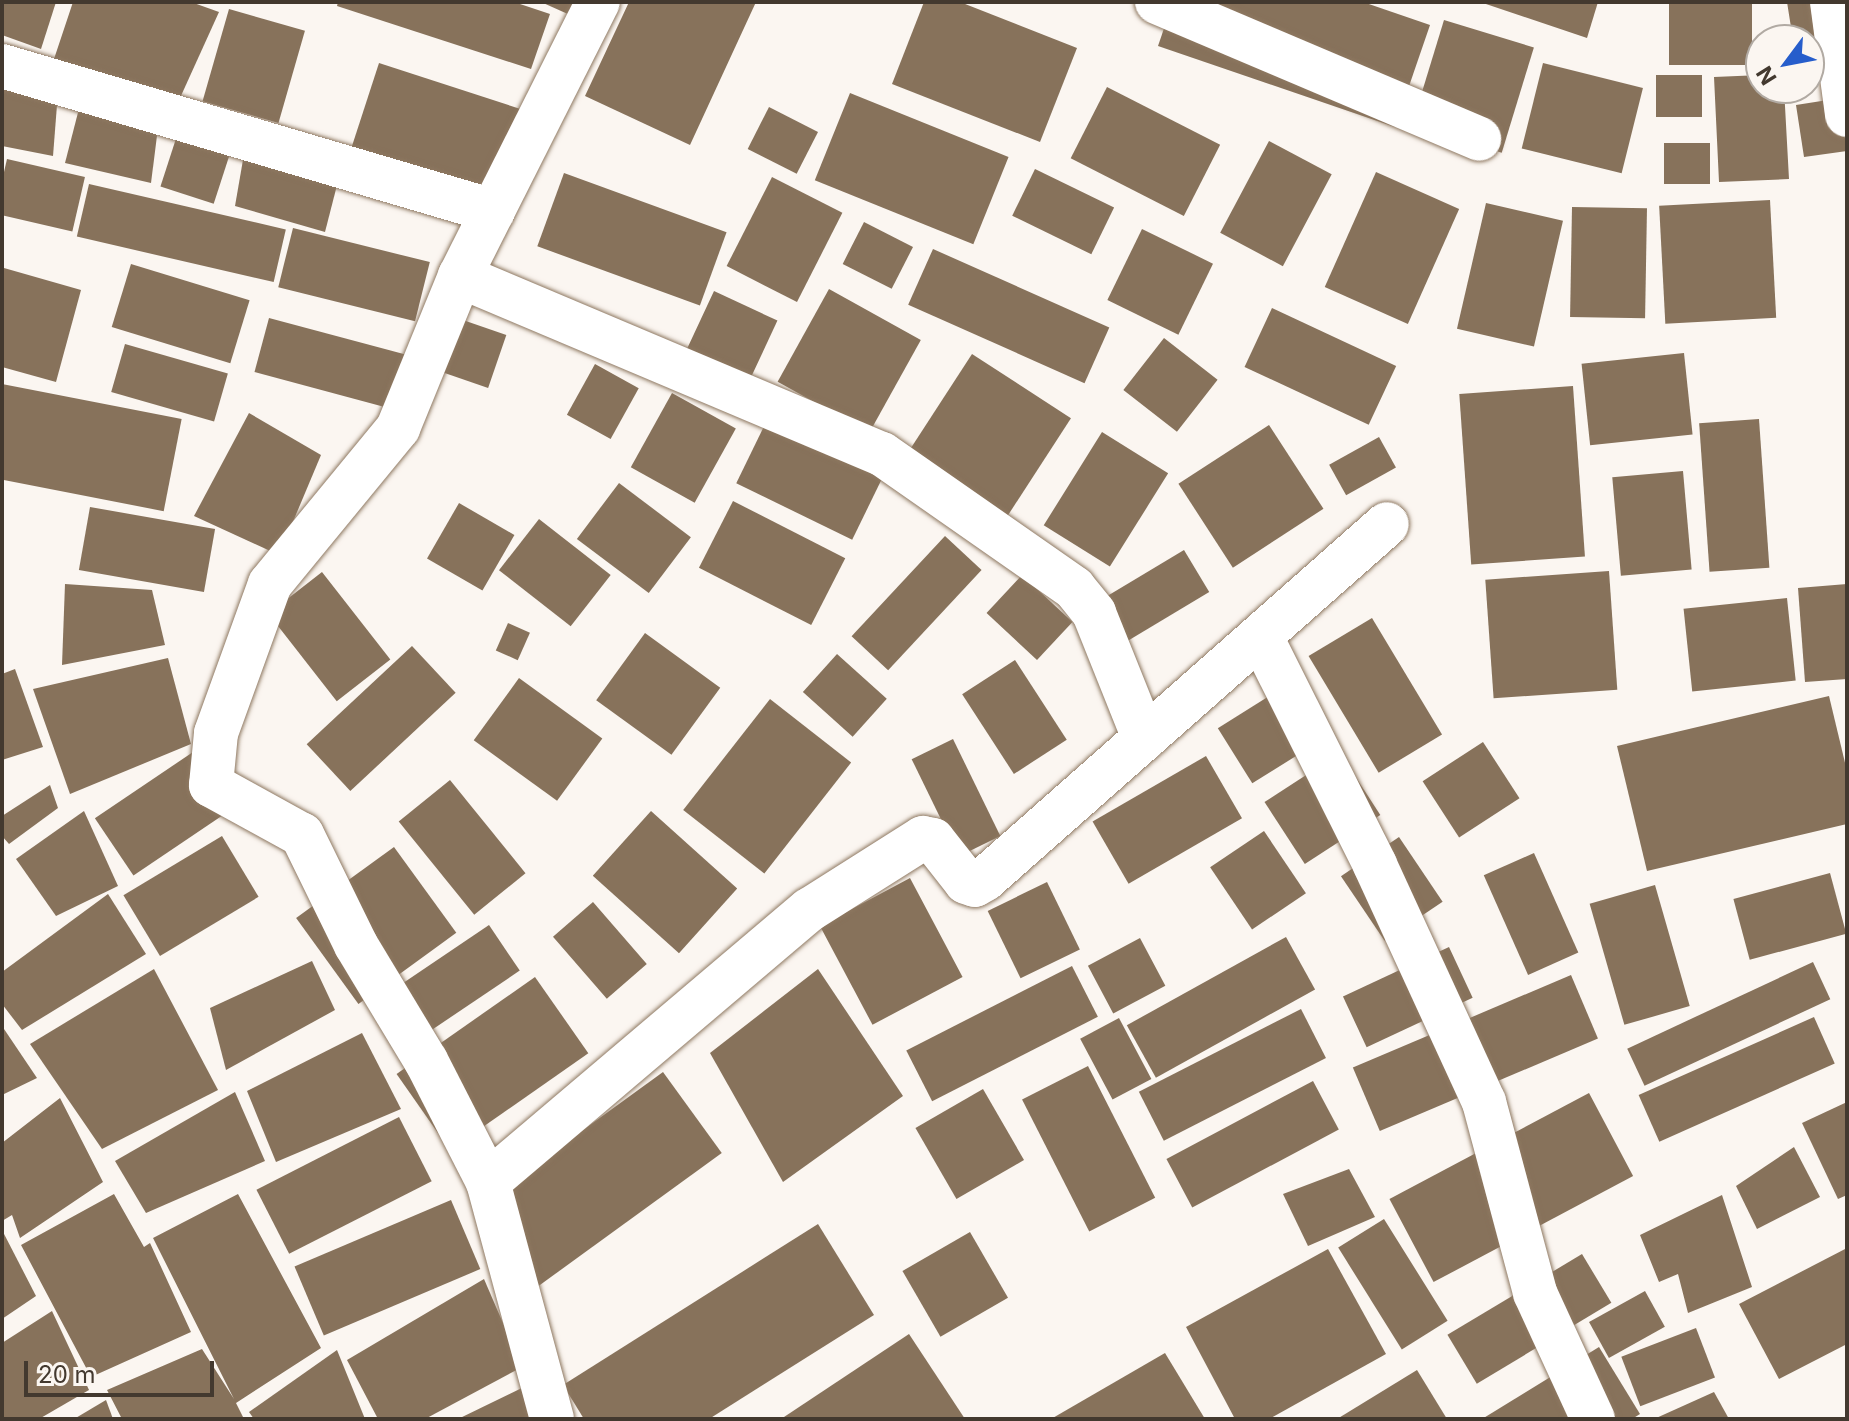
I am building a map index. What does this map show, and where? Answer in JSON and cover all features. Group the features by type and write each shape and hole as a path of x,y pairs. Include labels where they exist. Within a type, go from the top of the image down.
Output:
{"street":[{"path":"552,1419 488,1182 426,1061 356,945 302,835 211,785 216,733 270,584 398,428 460,276 598,2"},
{"path":"1157,2 1479,139"},
{"path":"1832,2 1847,115"},
{"path":"2,66 493,211"},
{"path":"460,276 882,454 1074,588 1094,613 1144,738"},
{"path":"488,1182 809,910 923,838 933,840 966,882 975,885 1387,524"},
{"path":"1261,637 1375,865 1484,1102 1535,1293 1593,1419"}],"building":[{"path":"2,2 56,2 41,49 2,35"},
{"path":"73,2 191,2 219,12 180,98 53,62"},
{"path":"338,2 514,2 550,14 531,69 337,6"},
{"path":"541,2 576,2 570,15"},
{"path":"629,2 756,2 690,145 585,96"},
{"path":"924,2 960,2 1077,48 1040,142 892,84"},
{"path":"1173,2 1363,2 1430,25 1395,127 1158,46"},
{"path":"1480,2 1598,2 1587,38"},
{"path":"1669,2 1752,2 1752,24 1745,24 1745,65 1669,65"},
{"path":"1787,2 1847,2 1847,65 1825,68 1825,24 1790,24"},
{"path":"229,9 305,31 278,123 203,101"},
{"path":"1444,20 1534,47 1502,153 1412,125"},
{"path":"379,63 524,110 496,196 351,149"},
{"path":"1543,63 1643,88 1622,173 1522,148"},
{"path":"1656,75 1702,75 1702,117 1656,117"},
{"path":"1745,76 1745,104 1785,104 1789,179 1719,182 1714,77"},
{"path":"2,80 58,92 53,156 2,146"},
{"path":"1107,87 1220,145 1184,216 1071,158"},
{"path":"850,93 1009,157 973,244 815,180"},
{"path":"82,97 159,120 151,183 65,163"},
{"path":"1847,97 1847,151 1804,157 1796,105 1825,104 1825,100"},
{"path":"769,107 818,132 797,174 748,149"},
{"path":"183,117 236,134 214,204 160,186"},
{"path":"248,131 346,150 325,232 235,206"},
{"path":"1269,141 1332,174 1283,266 1220,233"},
{"path":"1664,143 1710,143 1710,184 1664,184"},
{"path":"7,159 85,177 72,232 2,215 2,181"},
{"path":"1035,169 1114,208 1091,254 1012,216"},
{"path":"1376,172 1459,209 1408,324 1325,287"},
{"path":"564,173 727,232 700,305 537,246"},
{"path":"772,177 842,213 797,302 727,266"},
{"path":"89,184 286,229 274,282 77,237"},
{"path":"1770,200 1776,318 1665,324 1659,206"},
{"path":"1486,203 1563,221 1534,346 1457,329"},
{"path":"1572,207 1647,208 1645,318 1570,317"},
{"path":"864,222 913,247 892,289 843,264"},
{"path":"293,228 430,262 415,321 278,287"},
{"path":"1142,229 1213,264 1178,335 1107,300"},
{"path":"933,249 1109,328 1085,383 908,305"},
{"path":"131,264 250,300 230,363 112,327"},
{"path":"4,268 81,290 56,382 2,367"},
{"path":"829,289 921,340 869,433 778,382"},
{"path":"714,291 777,321 750,379 687,349"},
{"path":"1272,308 1396,366 1369,425 1245,367"},
{"path":"269,318 415,357 400,411 255,372"},
{"path":"460,319 506,335 488,388 442,372"},
{"path":"1164,338 1218,380 1177,432 1123,390"},
{"path":"125,344 228,373 214,422 111,392"},
{"path":"1684,353 1693,435 1590,445 1582,364"},
{"path":"972,354 1071,418 1005,521 906,456"},
{"path":"595,364 639,388 611,439 567,415"},
{"path":"2,384 182,419 164,511 2,480"},
{"path":"1573,386 1585,557 1471,565 1459,394"},
{"path":"672,393 736,428 695,503 631,467"},
{"path":"249,413 321,455 279,555 194,516"},
{"path":"770,414 886,471 852,540 736,483"},
{"path":"1759,419 1769,568 1710,572 1699,423"},
{"path":"1269,425 1323,509 1233,568 1178,484"},
{"path":"1102,432 1168,473 1110,567 1044,525"},
{"path":"1379,437 1396,468 1346,495 1329,465"},
{"path":"1683,471 1692,570 1621,576 1612,477"},
{"path":"619,483 691,537 649,593 577,539"},
{"path":"733,501 845,558 811,625 699,568"},
{"path":"459,503 514,535 482,590 427,558"},
{"path":"90,507 215,529 204,592 79,570"},
{"path":"539,519 611,575 571,626 499,570"},
{"path":"945,536 982,570 888,670 852,636"},
{"path":"1184,550 1209,592 1118,647 1092,605"},
{"path":"1609,571 1617,690 1494,698 1485,580"},
{"path":"322,572 390,659 337,701 268,614"},
{"path":"1022,575 1072,622 1037,660 987,613"},
{"path":"65,584 152,590 165,645 62,665"},
{"path":"1847,584 1847,679 1805,682 1798,588"},
{"path":"1787,598 1796,681 1692,691 1684,609"},
{"path":"1372,618 1442,735 1379,773 1309,656"},
{"path":"508,623 530,633 518,660 496,650"},
{"path":"645,633 720,688 671,755 596,700"},
{"path":"412,646 456,693 350,791 307,744"},
{"path":"837,654 887,699 853,737 803,692"},
{"path":"168,658 191,744 70,794 33,689"},
{"path":"1015,660 1067,740 1014,774 962,694"},
{"path":"15,669 43,747 2,760 2,674"},
{"path":"519,678 602,739 557,801 474,740"},
{"path":"1295,680 1329,735 1252,783 1218,728"},
{"path":"1829,696 1847,771 1847,824 1647,871 1617,746"},
{"path":"770,699 851,762 764,874 683,810"},
{"path":"953,739 1000,836 959,856 912,759"},
{"path":"1483,742 1519,798 1459,837 1423,781"},
{"path":"196,750 235,807 133,875 95,818"},
{"path":"1340,753 1380,815 1305,864 1265,802"},
{"path":"1206,756 1242,818 1129,884 1093,822"},
{"path":"450,780 526,873 474,915 399,822"},
{"path":"50,785 58,808 9,844 2,836 2,816"},
{"path":"84,811 118,886 56,916 16,859"},
{"path":"651,811 737,889 679,953 593,876"},
{"path":"1264,831 1306,893 1252,930 1210,867"},
{"path":"222,836 259,897 160,956 123,895"},
{"path":"1399,837 1443,902 1385,941 1341,876"},
{"path":"394,847 456,933 358,1004 296,918"},
{"path":"1534,853 1578,953 1528,975 1484,875"},
{"path":"1830,873 1846,934 1750,960 1733,899"},
{"path":"910,878 963,977 873,1025 820,926"},
{"path":"1047,882 1080,949 1021,978 988,911"},
{"path":"1655,885 1690,1006 1624,1025 1590,904"},
{"path":"108,894 146,954 22,1030 2,1004 2,972"},
{"path":"593,902 647,964 607,999 553,937"},
{"path":"489,925 520,971 430,1031 399,985"},
{"path":"1286,937 1315,989 1156,1078 1127,1025"},
{"path":"1140,938 1165,986 1113,1013 1088,966"},
{"path":"1449,947 1473,998 1367,1047 1343,996"},
{"path":"312,961 335,1010 226,1070 210,1008"},
{"path":"1813,962 1830,999 1645,1086 1627,1049"},
{"path":"1072,966 1098,1017 932,1101 906,1050"},
{"path":"154,969 218,1090 102,1149 30,1044"},
{"path":"818,969 903,1096 783,1182 710,1053"},
{"path":"1571,975 1598,1039 1380,1131 1353,1068"},
{"path":"535,977 588,1053 450,1150 397,1074"},
{"path":"1301,1009 1326,1058 1164,1141 1139,1092"},
{"path":"1814,1017 1835,1064 1659,1142 1639,1095"},
{"path":"1119,1018 1151,1079 1113,1100 1080,1039"},
{"path":"2,1026 37,1078 2,1095"},
{"path":"362,1033 401,1109 276,1162 247,1091"},
{"path":"1088,1066 1155,1198 1089,1231 1022,1100"},
{"path":"663,1072 722,1153 532,1291 473,1210"},
{"path":"1313,1081 1339,1130 1192,1207 1166,1159"},
{"path":"983,1089 1024,1160 956,1199 915,1128"},
{"path":"235,1092 265,1161 146,1213 115,1161"},
{"path":"1589,1093 1633,1176 1434,1282 1389,1199"},
{"path":"60,1098 103,1182 20,1238 12,1215 2,1221 2,1143"},
{"path":"1847,1102 1847,1195 1838,1199 1802,1123"},
{"path":"399,1117 432,1181 289,1254 256,1190"},
{"path":"1794,1147 1820,1197 1757,1229 1736,1186"},
{"path":"1349,1169 1375,1217 1308,1246 1283,1194"},
{"path":"114,1194 144,1247 150,1243 191,1332 91,1377 21,1245"},
{"path":"238,1194 321,1348 236,1403 244,1419 122,1419 107,1390 202,1349 234,1399 153,1238"},
{"path":"1722,1195 1752,1287 1688,1313 1678,1274 1659,1282 1640,1235"},
{"path":"451,1200 480,1269 324,1335 295,1266"},
{"path":"1384,1219 1448,1321 1402,1349 1338,1248"},
{"path":"818,1224 874,1315 709,1419 584,1419 563,1385"},
{"path":"2,1230 36,1296 2,1319"},
{"path":"970,1232 1008,1298 940,1337 902,1271"},
{"path":"1847,1248 1847,1344 1779,1379 1739,1304"},
{"path":"1328,1249 1386,1354 1269,1419 1235,1419 1186,1327"},
{"path":"1582,1254 1611,1303 1477,1384 1447,1335"},
{"path":"484,1279 522,1367 425,1419 378,1419 347,1360"},
{"path":"1645,1291 1665,1327 1609,1358 1589,1322"},
{"path":"52,1311 89,1390 39,1419 2,1419 2,1343"},
{"path":"1696,1328 1715,1377 1640,1406 1621,1357"},
{"path":"909,1334 965,1419 781,1419"},
{"path":"1599,1347 1640,1414 1632,1419 1482,1419"},
{"path":"337,1350 365,1419 254,1419 249,1412"},
{"path":"1165,1353 1205,1419 1051,1419"},
{"path":"1417,1370 1447,1419 1337,1419"},
{"path":"530,1384 539,1419 458,1419"},
{"path":"1714,1392 1729,1419 1654,1419"},
{"path":"106,1400 113,1419 74,1419"}]}
